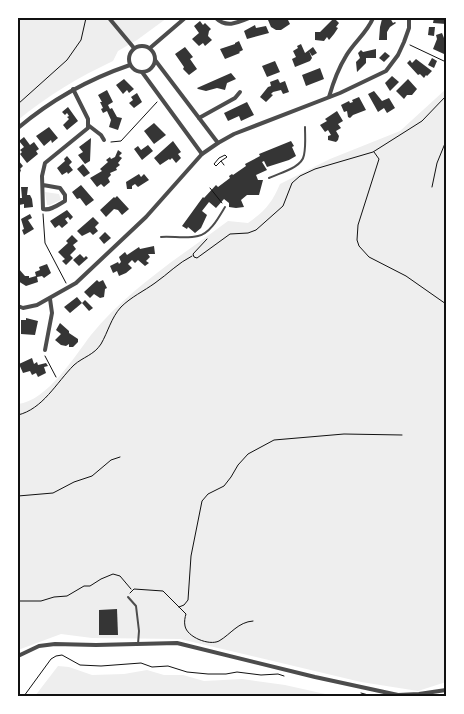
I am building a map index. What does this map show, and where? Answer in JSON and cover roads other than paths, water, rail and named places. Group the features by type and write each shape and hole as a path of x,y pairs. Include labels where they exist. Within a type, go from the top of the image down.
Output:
{"street":[{"path":"109,18 134,48"},
{"path":"150,48 185,18"},
{"path":"216,18 220,22 231,25 249,18"},
{"path":"329,97 346,56 364,34 373,18"},
{"path":"18,306 23,308 37,305 69,289 140,223 202,154 210,148 234,134 329,97 386,71 398,55 404,42 409,28 409,18"},
{"path":"145,46 150,48 154,53 155,60 153,66 148,71 135,70 128,58 130,52 134,48 145,46"},
{"path":"155,60 218,143"},
{"path":"18,128 73,90 99,75 130,64"},
{"path":"142,72 202,154"},
{"path":"43,186 60,188 65,195 64,201 47,210 43,209 42,176 45,163 88,128 88,119 73,90"},
{"path":"199,118 235,98 240,92"},
{"path":"88,125 101,135 104,140"},
{"path":"45,350 52,313 50,299"},
{"path":"18,656 39,646 55,644 177,643 398,695 446,690"}],"lane":[{"path":"268,178 302,161 304,156 305,127"},
{"path":"161,237 197,237 212,226 225,207"},
{"path":"128,597 136,606 139,631 138,644"}]}
